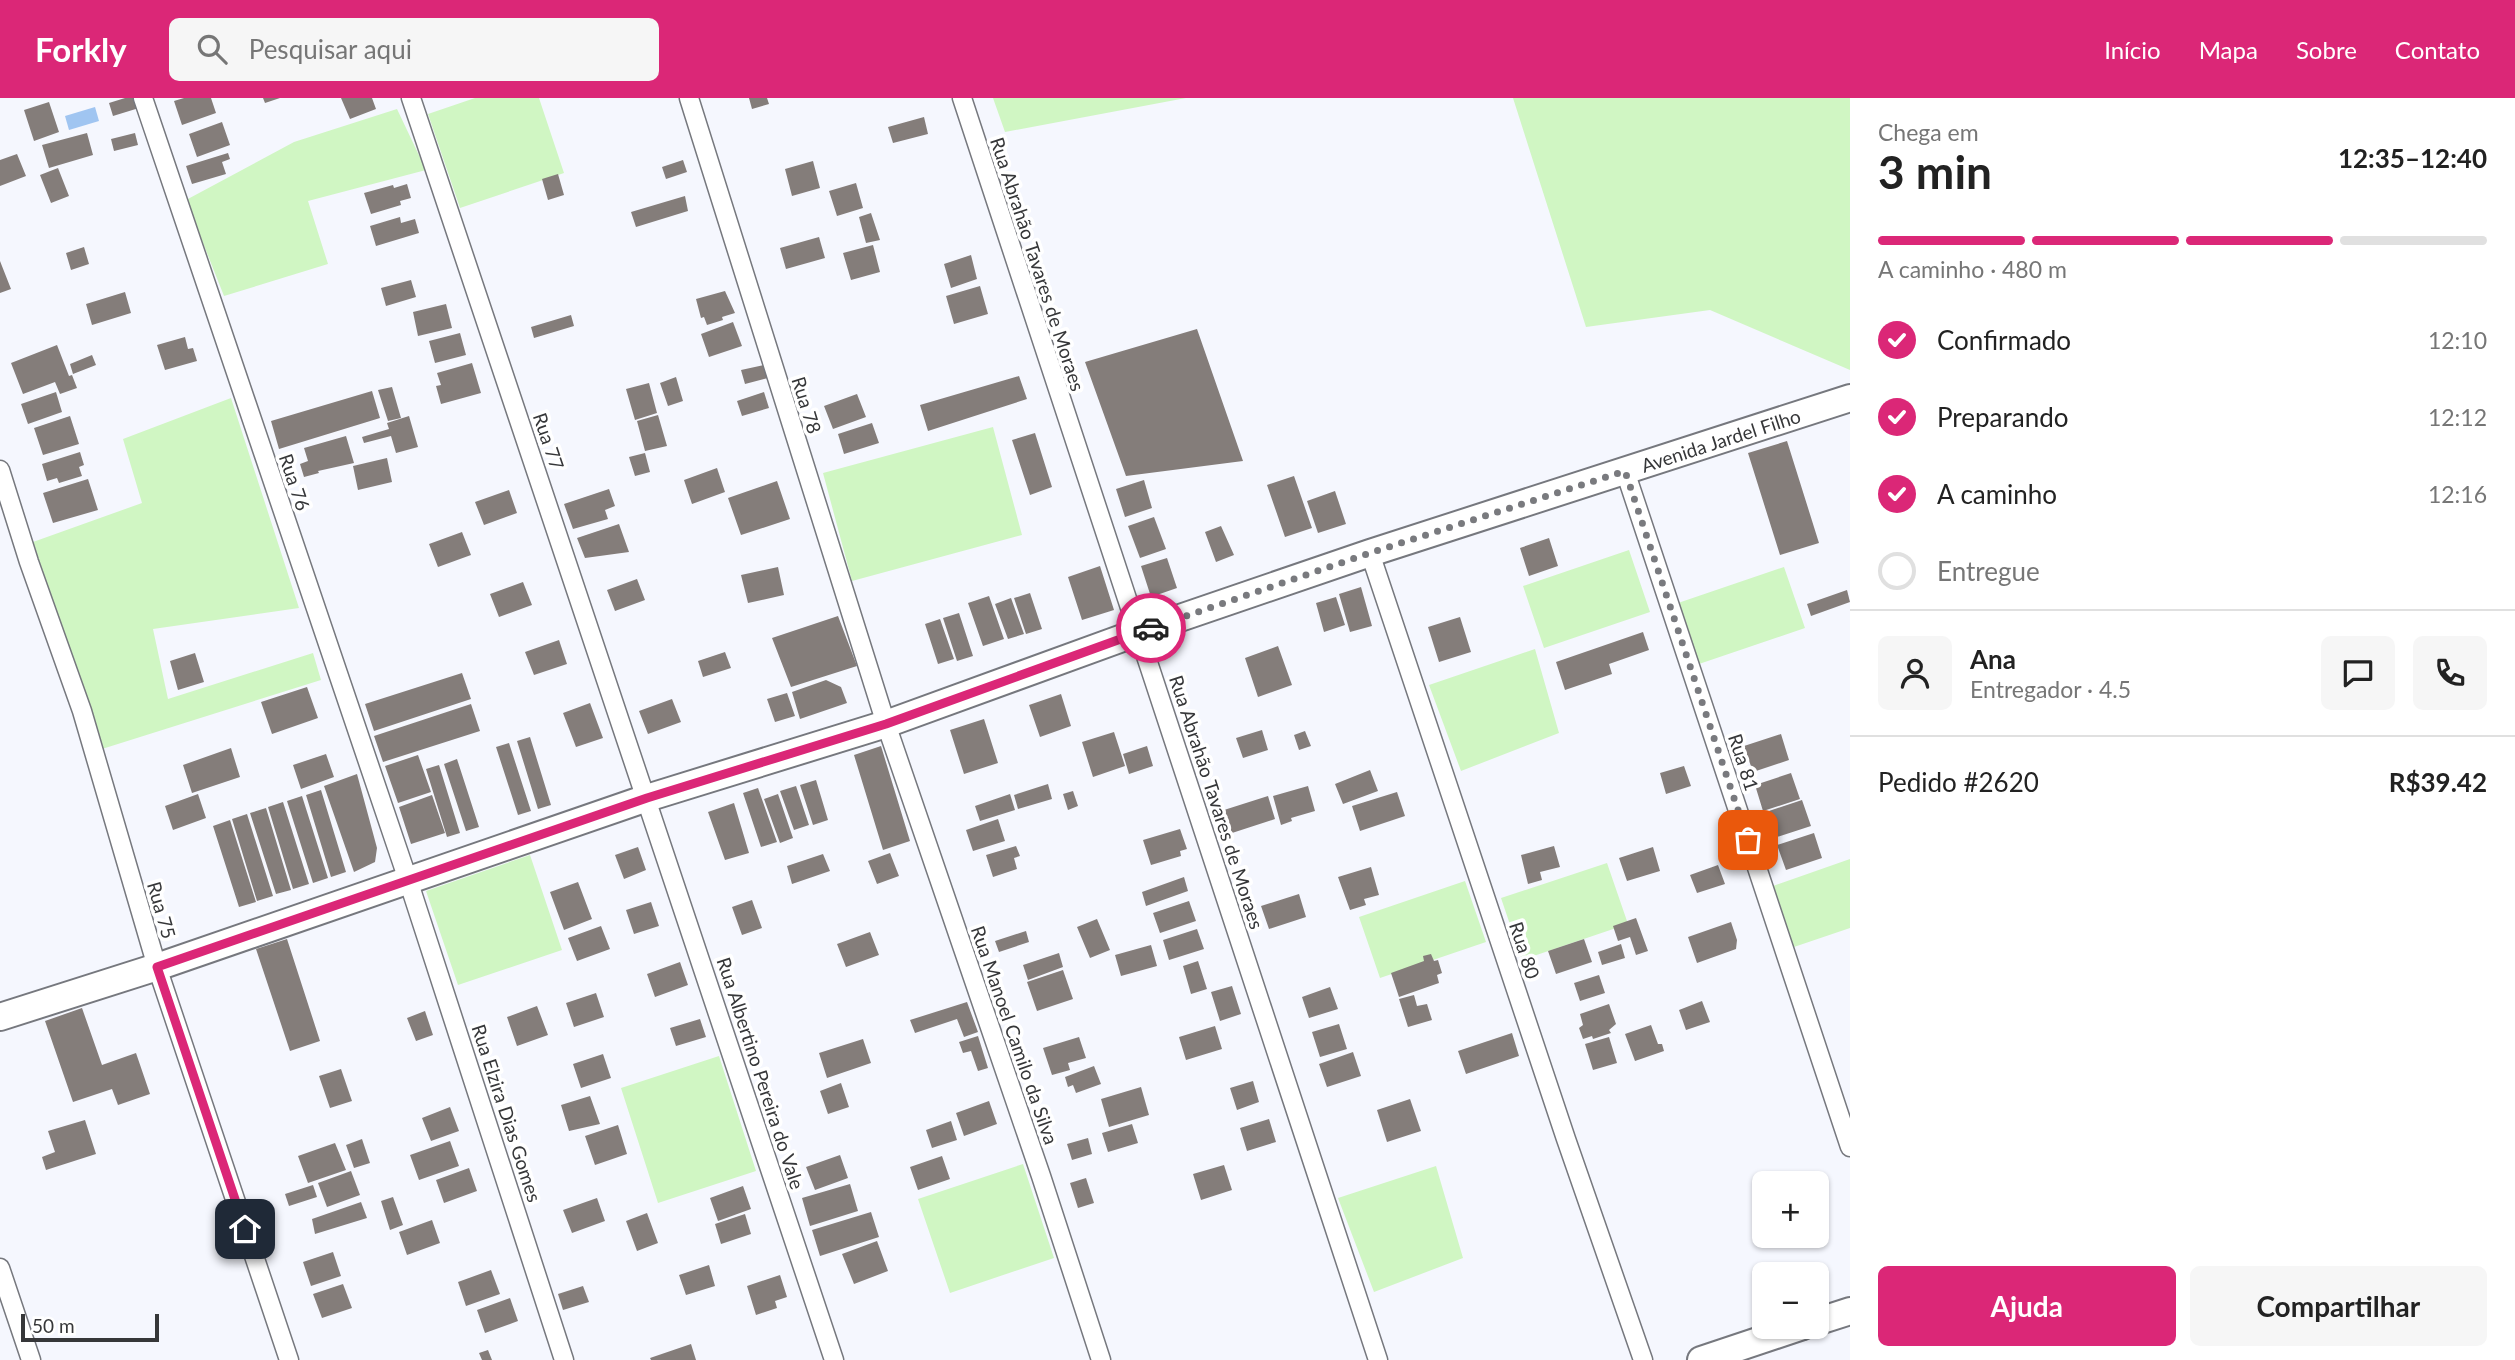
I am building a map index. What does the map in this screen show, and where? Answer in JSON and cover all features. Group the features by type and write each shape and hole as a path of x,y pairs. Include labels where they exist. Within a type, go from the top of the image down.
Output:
{"main road":[{"name":"Avenida Jardel Filho","path":"0,1017 157,967 647,798 886,724 1139,632 1370,553 1850,398"},
{"path":"1829,1318 1850,1311"},
{"path":"1701,1360 1764,1339"}],"street":[{"name":"Rua 76","path":"143,98 408,880"},
{"name":"Rua 77","path":"411,98 647,798"},
{"name":"Rua 78","path":"689,98 886,724"},
{"name":"Rua Abrahão Tavares de Moraes","path":"962,98 1378,1360"},
{"name":"Rua 75","path":"0,470 29,562 82,711 157,967 289,1360"},
{"name":"Rua 81","path":"1625,471 1850,1147"},
{"name":"Rua 80","path":"1370,553 1566,1139 1643,1360"},
{"name":"Rua Manoel Camilo da Silva","path":"886,724 1101,1360"},
{"name":"Rua Albertino Pereira do Vale","path":"647,798 834,1360"},
{"name":"Rua Elzira Dias Gomes","path":"408,880 564,1360"},
{"path":"0,1268 31,1360"}],"green space":[{"path":"475,98 539,98 564,173 460,208 428,114"},
{"path":"993,98 1186,98 1005,132"},
{"path":"1513,98 1850,98 1850,370 1710,310 1586,327"},
{"path":"397,109 426,170 308,201 328,264 224,296 186,200 294,142"},
{"path":"231,398 299,608 153,629 168,699 313,653 321,680 102,749 33,542 142,503 123,439"},
{"path":"993,427 1022,535 852,581 823,473"},
{"path":"1629,550 1650,612 1544,648 1523,586"},
{"path":"1784,567 1805,628 1699,664 1678,603"},
{"path":"1535,649 1559,733 1461,771 1429,685"},
{"path":"530,855 562,950 458,985 426,891"},
{"path":"1850,859 1850,928 1791,948 1770,887"},
{"path":"1607,863 1628,924 1522,960 1501,898"},
{"path":"1465,881 1486,942 1380,978 1359,917"},
{"path":"719,1056 756,1171 658,1203 621,1088"},
{"path":"1023,1164 1054,1258 950,1293 918,1199"},
{"path":"1436,1166 1463,1258 1374,1292 1338,1198"}],"water":[{"path":"95,107 99,121 69,130 65,116"}],"building":[{"path":"135,98 139,108 113,116 109,103"},
{"path":"184,98 211,98 216,113 182,125 174,101"},
{"path":"263,98 280,98 265,103"},
{"path":"341,98 372,98 376,109 350,119"},
{"path":"749,98 767,98 769,104 752,109"},
{"path":"49,102 59,132 34,141 24,110"},
{"path":"924,117 928,134 893,143 888,127"},
{"path":"222,122 230,145 197,157 189,134"},
{"path":"87,133 93,155 49,168 42,145"},
{"path":"135,133 138,145 114,151 111,139"},
{"path":"228,153 230,159 222,162 226,174 192,184 186,166"},
{"path":"17,154 26,176 0,186 0,160"},
{"path":"683,160 687,172 666,179 662,167"},
{"path":"813,161 820,188 792,196 785,169"},
{"path":"58,168 69,196 51,203 40,175"},
{"path":"558,174 564,195 548,200 542,179"},
{"path":"856,183 863,208 837,216 829,191"},
{"path":"407,184 411,198 400,201 401,205 371,214 364,193"},
{"path":"685,196 688,211 636,227 631,212"},
{"path":"871,213 880,240 866,243 859,217"},
{"path":"400,217 401,223 415,219 419,233 376,246 370,226"},
{"path":"819,237 825,258 786,269 780,248"},
{"path":"873,245 880,272 851,280 843,253"},
{"path":"84,247 89,264 71,270 66,253"},
{"path":"971,255 977,279 951,288 944,264"},
{"path":"0,261 11,289 0,293"},
{"path":"411,280 416,297 386,306 381,288"},
{"path":"980,286 988,314 954,324 946,296"},
{"path":"725,291 735,313 707,325 704,317 701,318 696,299"},
{"path":"125,292 131,313 92,325 86,304"},
{"path":"446,304 452,328 418,336 413,312"},
{"path":"571,315 574,326 534,338 531,327"},
{"path":"733,322 742,346 709,357 701,334"},
{"path":"1197,329 1243,461 1126,476 1085,362"},
{"path":"460,333 466,355 435,363 429,341"},
{"path":"185,337 188,349 193,348 197,361 165,370 157,345"},
{"path":"57,345 69,376 72,375 77,388 60,394 55,382 23,394 11,363"},
{"path":"92,355 96,365 73,374 70,364"},
{"path":"472,363 481,393 441,404 436,386 441,385 437,373"},
{"path":"769,364 772,377 745,384 741,370"},
{"path":"1019,376 1027,399 928,431 920,405"},
{"path":"676,377 683,401 668,406 660,383"},
{"path":"649,383 657,413 635,420 626,389"},
{"path":"392,387 401,418 388,421 378,390"},
{"path":"372,391 380,418 279,449 271,421"},
{"path":"56,392 62,412 28,424 21,404"},
{"path":"764,392 769,408 742,416 737,401"},
{"path":"857,394 866,417 833,429 824,406"},
{"path":"658,415 667,446 645,451 637,421"},
{"path":"70,416 79,444 43,455 34,428"},
{"path":"409,416 418,447 396,453 391,436 364,443 362,437 389,429 387,423"},
{"path":"872,423 879,443 844,454 838,434"},
{"path":"1035,433 1052,487 1030,495 1012,440"},
{"path":"346,436 354,463 304,477 300,464 308,461 304,448"},
{"path":"1787,441 1819,543 1780,555 1748,453"},
{"path":"80,452 84,465 79,467 82,476 59,483 57,478 47,481 42,464"},
{"path":"645,453 650,472 635,476 629,457"},
{"path":"387,458 392,482 358,490 353,466"},
{"path":"717,468 725,492 692,504 684,480"},
{"path":"1294,476 1312,528 1285,537 1267,485"},
{"path":"88,479 98,510 53,523 43,493"},
{"path":"1144,480 1152,508 1125,517 1116,489"},
{"path":"777,481 790,519 741,535 728,498"},
{"path":"609,489 615,506 605,510 608,519 573,529 564,504"},
{"path":"509,490 517,513 484,525 475,502"},
{"path":"1335,491 1346,524 1318,533 1307,501"},
{"path":"1154,517 1166,549 1140,558 1128,526"},
{"path":"619,524 629,552 585,558 577,538"},
{"path":"1221,526 1234,555 1216,562 1205,532"},
{"path":"462,532 471,555 438,567 429,544"},
{"path":"1549,538 1558,566 1529,576 1520,548"},
{"path":"1167,558 1177,588 1151,597 1141,566"},
{"path":"1100,566 1114,610 1082,620 1068,577"},
{"path":"778,567 784,595 748,603 741,575"},
{"path":"637,579 645,600 615,611 607,590"},
{"path":"523,582 532,605 499,617 490,594"},
{"path":"1361,587 1372,626 1350,632 1339,594"},
{"path":"1847,590 1850,602 1811,616 1807,604"},
{"path":"1030,593 1042,629 1026,634 1014,598"},
{"path":"989,596 1004,639 983,646 968,603"},
{"path":"1336,597 1345,625 1324,632 1316,603"},
{"path":"1011,598 1024,634 1008,639 995,604"},
{"path":"959,613 973,656 957,661 943,618"},
{"path":"838,616 857,666 791,687 772,638"},
{"path":"1460,617 1471,652 1439,662 1428,627"},
{"path":"940,619 954,659 938,664 925,624"},
{"path":"1643,632 1649,650 1609,664 1612,674 1565,690 1556,662"},
{"path":"559,640 567,664 534,675 525,652"},
{"path":"1278,646 1292,685 1258,697 1245,658"},
{"path":"725,652 731,668 703,677 698,661"},
{"path":"195,653 204,682 178,690 170,661"},
{"path":"462,673 471,699 374,731 365,704"},
{"path":"826,680 841,687 847,703 800,719 792,692"},
{"path":"307,687 318,718 272,734 261,702"},
{"path":"787,693 795,716 775,722 767,699"},
{"path":"1061,694 1071,726 1040,737 1029,705"},
{"path":"672,699 681,722 648,734 639,711"},
{"path":"590,703 603,738 576,747 563,713"},
{"path":"471,704 480,731 383,762 374,736"},
{"path":"984,719 998,763 964,774 950,730"},
{"path":"1262,730 1268,750 1243,758 1236,738"},
{"path":"1305,731 1311,746 1299,750 1294,735"},
{"path":"1114,732 1125,766 1093,777 1082,742"},
{"path":"1781,734 1789,760 1753,772 1744,746"},
{"path":"530,737 551,805 538,809 517,741"},
{"path":"509,743 531,811 518,815 496,747"},
{"path":"881,746 910,841 883,850 854,755"},
{"path":"1147,746 1153,766 1129,774 1123,754"},
{"path":"231,748 240,777 192,793 183,765"},
{"path":"326,754 334,777 301,789 293,765"},
{"path":"418,755 431,792 398,803 385,766"},
{"path":"457,759 479,827 466,831 444,764"},
{"path":"439,765 460,833 447,837 426,769"},
{"path":"1684,766 1691,786 1666,794 1660,773"},
{"path":"1370,770 1378,791 1343,804 1335,784"},
{"path":"1791,773 1800,799 1763,811 1755,785"},
{"path":"357,774 377,848 375,862 354,872 324,786"},
{"path":"816,780 828,820 813,825 800,785"},
{"path":"1048,784 1052,799 1018,809 1014,795"},
{"path":"796,786 809,825 794,830 780,791"},
{"path":"1308,786 1315,811 1291,818 1292,821 1281,825 1273,796"},
{"path":"758,788 777,842 761,847 743,793"},
{"path":"321,790 346,872 331,877 306,795"},
{"path":"1073,791 1078,806 1068,810 1063,794"},
{"path":"1397,792 1405,816 1360,831 1352,806"},
{"path":"198,794 206,818 173,830 165,806"},
{"path":"778,794 793,838 780,843 764,799"},
{"path":"1010,794 1015,810 980,821 975,806"},
{"path":"432,795 445,833 411,844 399,807"},
{"path":"302,796 328,878 313,883 287,801"},
{"path":"1268,796 1275,819 1232,833 1224,810"},
{"path":"1802,800 1811,826 1774,838 1766,812"},
{"path":"283,802 309,884 293,889 268,807"},
{"path":"734,803 749,853 725,860 708,812"},
{"path":"266,808 291,890 276,894 250,813"},
{"path":"247,814 273,896 257,901 232,819"},
{"path":"998,819 1005,841 973,851 966,830"},
{"path":"230,820 256,902 239,907 213,826"},
{"path":"1180,829 1187,849 1180,851 1181,856 1151,865 1143,840"},
{"path":"1814,833 1822,858 1786,870 1777,845"},
{"path":"1016,846 1020,856 1014,858 1017,869 993,877 986,855"},
{"path":"1554,846 1560,867 1540,872 1542,880 1528,884 1521,855"},
{"path":"638,847 646,870 624,879 615,855"},
{"path":"1653,847 1660,871 1627,881 1619,858"},
{"path":"890,853 899,876 877,884 868,861"},
{"path":"823,854 830,871 792,884 787,866"},
{"path":"1718,865 1725,884 1697,893 1690,875"},
{"path":"1371,867 1379,895 1364,899 1366,905 1350,910 1338,877"},
{"path":"1184,877 1188,891 1146,906 1142,892"},
{"path":"578,882 592,919 564,930 550,892"},
{"path":"1299,894 1306,917 1269,929 1261,906"},
{"path":"752,900 762,928 742,935 732,907"},
{"path":"1189,901 1196,921 1160,933 1153,913"},
{"path":"651,902 659,926 634,934 626,910"},
{"path":"1636,918 1648,951 1636,955 1630,937 1618,941 1613,926"},
{"path":"1097,919 1110,950 1090,958 1077,927"},
{"path":"1731,922 1737,940 1736,949 1697,963 1688,937"},
{"path":"601,926 610,949 577,961 568,938"},
{"path":"1197,929 1204,949 1169,960 1163,940"},
{"path":"1026,931 1029,942 999,952 995,941"},
{"path":"870,932 879,955 846,967 837,944"},
{"path":"287,939 320,1041 290,1051 256,949"},
{"path":"1584,939 1592,962 1556,974 1548,951"},
{"path":"1621,944 1625,958 1602,965 1598,952"},
{"path":"1151,945 1157,966 1121,976 1115,955"},
{"path":"1059,953 1063,967 1028,980 1023,965"},
{"path":"1431,954 1434,961 1438,960 1442,973 1437,975 1439,983 1399,997 1391,973 1424,961 1423,956"},
{"path":"1198,961 1207,989 1191,994 1183,966"},
{"path":"680,962 688,985 655,997 647,974"},
{"path":"1063,970 1073,999 1037,1011 1027,982"},
{"path":"1599,975 1605,993 1580,1001 1574,983"},
{"path":"1232,986 1241,1014 1220,1021 1211,992"},
{"path":"1330,987 1338,1009 1309,1018 1302,997"},
{"path":"596,993 604,1017 574,1027 566,1003"},
{"path":"1414,995 1417,1006 1427,1004 1432,1020 1408,1027 1399,999"},
{"path":"1702,1001 1710,1022 1686,1030 1679,1010"},
{"path":"967,1002 978,1032 964,1037 957,1019 915,1033 910,1020"},
{"path":"1609,1004 1616,1024 1609,1030 1611,1033 1583,1039 1579,1028 1583,1025 1580,1014"},
{"path":"537,1006 548,1035 517,1046 507,1017"},
{"path":"82,1008 102,1065 136,1053 150,1094 118,1105 112,1089 73,1102 45,1021"},
{"path":"425,1011 433,1035 416,1041 407,1018"},
{"path":"700,1019 706,1037 676,1046 670,1028"},
{"path":"1339,1024 1347,1049 1320,1057 1312,1032"},
{"path":"1651,1025 1658,1044 1662,1044 1664,1051 1635,1061 1625,1034"},
{"path":"1215,1026 1222,1049 1186,1060 1179,1037"},
{"path":"1512,1033 1519,1056 1466,1074 1458,1051"},
{"path":"978,1036 988,1068 978,1071 971,1051 963,1053 959,1042"},
{"path":"1079,1037 1086,1058 1068,1063 1070,1070 1052,1075 1043,1048"},
{"path":"1609,1037 1617,1063 1593,1070 1585,1044"},
{"path":"863,1039 871,1063 827,1078 819,1053"},
{"path":"1353,1052 1361,1076 1327,1087 1319,1064"},
{"path":"603,1054 611,1078 581,1088 573,1064"},
{"path":"1094,1066 1101,1084 1076,1093 1073,1085 1068,1087 1065,1077"},
{"path":"341,1069 352,1101 330,1108 319,1076"},
{"path":"1253,1081 1259,1102 1237,1110 1230,1088"},
{"path":"841,1083 849,1107 828,1114 820,1091"},
{"path":"1141,1087 1149,1115 1109,1127 1101,1099"},
{"path":"590,1096 600,1124 569,1131 561,1105"},
{"path":"1410,1099 1421,1131 1387,1142 1377,1110"},
{"path":"989,1101 997,1124 964,1136 956,1113"},
{"path":"450,1107 459,1131 431,1141 422,1118"},
{"path":"1269,1119 1276,1142 1247,1151 1240,1128"},
{"path":"85,1120 96,1154 46,1170 42,1157 55,1152 48,1131"},
{"path":"951,1121 957,1140 932,1148 926,1130"},
{"path":"1132,1124 1138,1143 1108,1152 1102,1133"},
{"path":"618,1125 627,1154 595,1165 585,1136"},
{"path":"1088,1138 1092,1154 1072,1160 1067,1144"},
{"path":"362,1139 370,1163 354,1168 346,1145"},
{"path":"450,1141 459,1166 419,1180 410,1155"},
{"path":"335,1143 346,1170 308,1183 298,1156"},
{"path":"840,1155 848,1178 815,1190 806,1167"},
{"path":"942,1156 950,1179 918,1190 910,1167"},
{"path":"1224,1165 1232,1190 1201,1200 1193,1174"},
{"path":"469,1168 477,1191 444,1203 436,1180"},
{"path":"351,1171 360,1195 327,1207 318,1183"},
{"path":"1086,1178 1094,1203 1078,1208 1070,1183"},
{"path":"850,1184 858,1211 810,1226 802,1198"},
{"path":"313,1185 317,1197 289,1206 285,1194"},
{"path":"743,1186 751,1209 718,1221 710,1198"},
{"path":"393,1197 403,1225 390,1230 381,1201"},
{"path":"597,1198 605,1221 572,1233 563,1210"},
{"path":"361,1202 367,1218 315,1234 312,1219"},
{"path":"871,1212 879,1237 820,1256 812,1230"},
{"path":"647,1213 658,1243 637,1251 626,1221"},
{"path":"745,1214 751,1234 721,1244 715,1224"},
{"path":"432,1220 440,1243 407,1255 399,1232"},
{"path":"877,1241 888,1271 854,1284 842,1254"},
{"path":"333,1252 341,1276 311,1286 303,1262"},
{"path":"709,1265 715,1286 686,1295 679,1275"},
{"path":"491,1270 500,1294 466,1306 458,1282"},
{"path":"780,1275 787,1297 775,1301 777,1308 756,1315 747,1286"},
{"path":"343,1284 352,1308 322,1318 313,1294"},
{"path":"583,1286 589,1302 563,1310 558,1294"},
{"path":"510,1298 518,1321 485,1333 477,1310"},
{"path":"691,1344 696,1360 650,1358"},
{"path":"488,1350 492,1360 482,1360 479,1353"}],"way so far":[{"path":"1151,628 1370,553 1625,471 1748,840"}],"route":[{"path":"245,1229 157,967 647,798 886,724 1151,628"}]}
